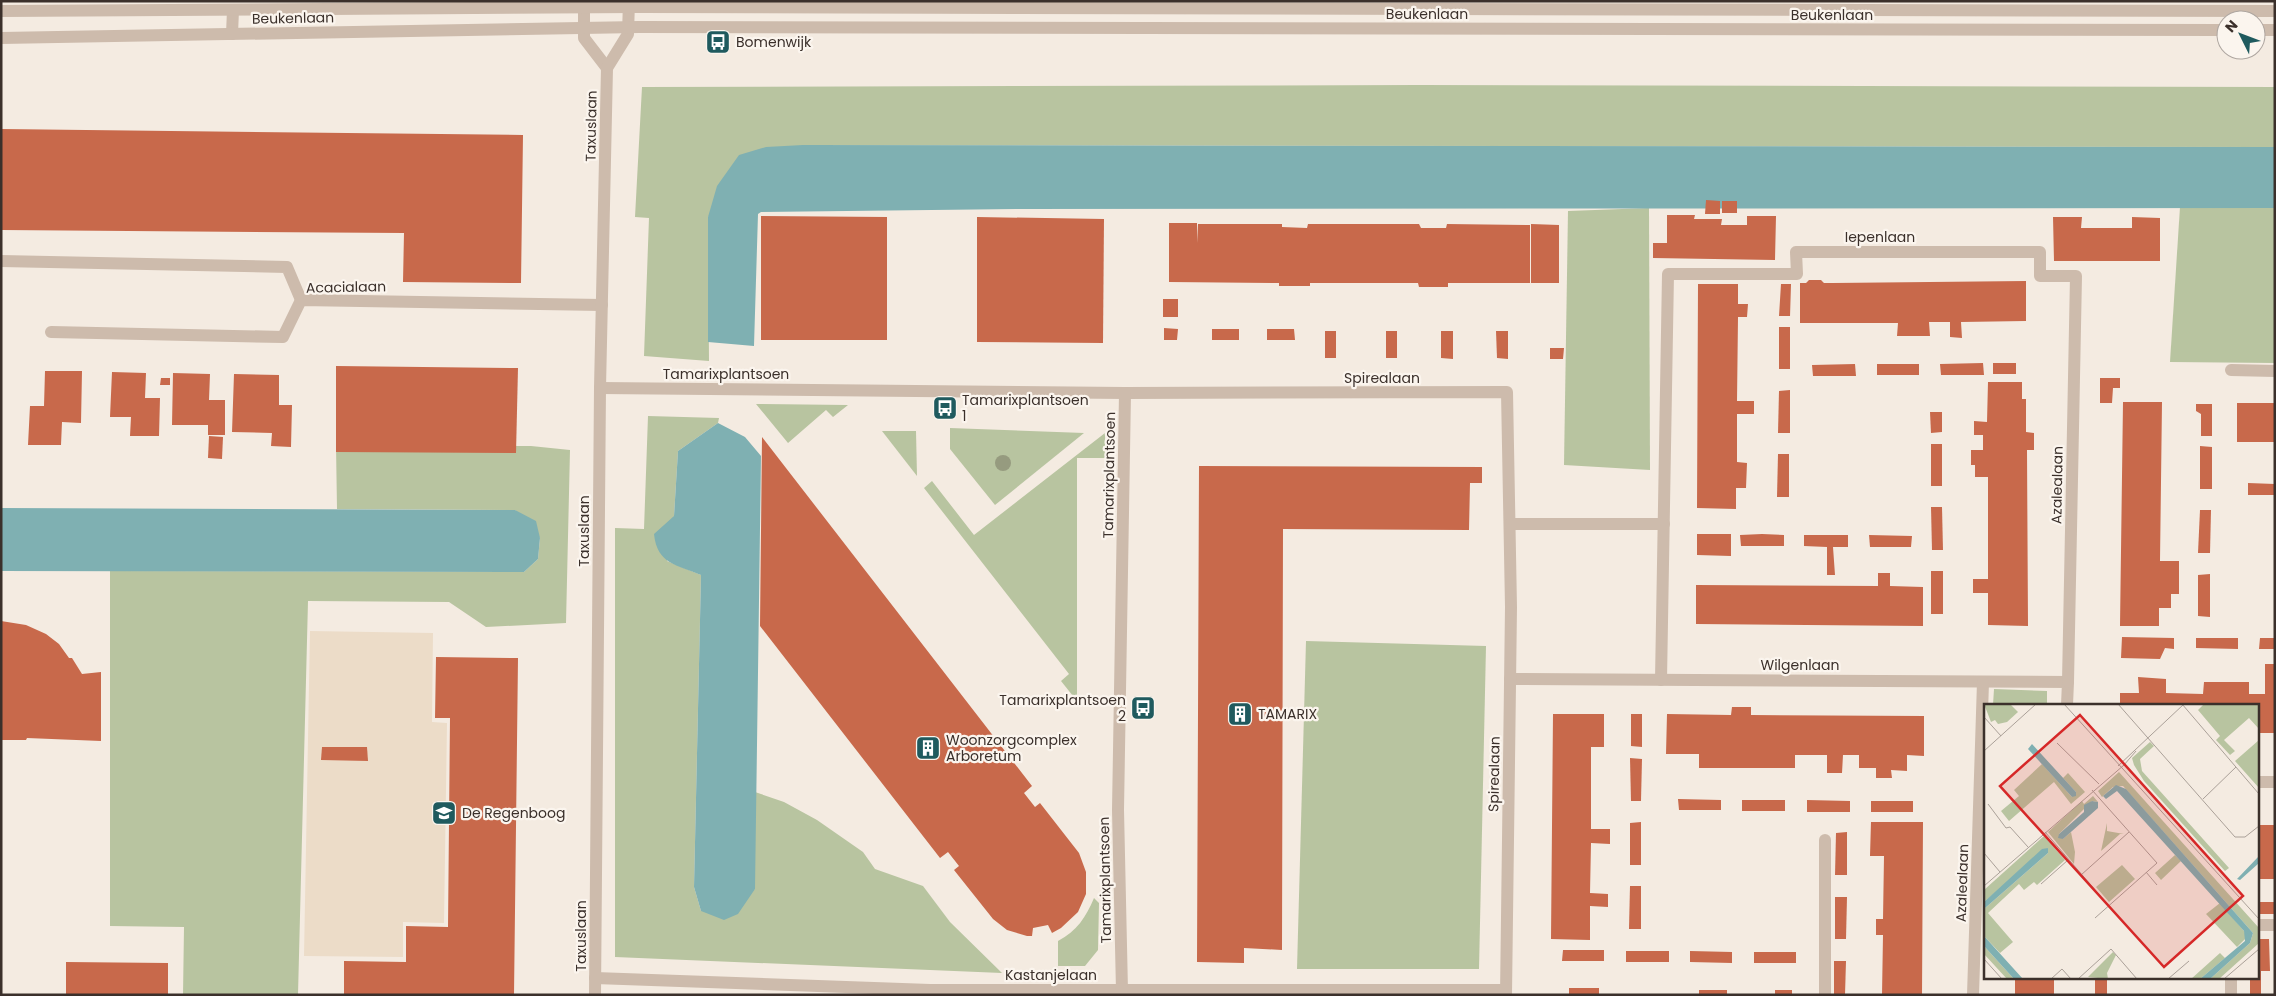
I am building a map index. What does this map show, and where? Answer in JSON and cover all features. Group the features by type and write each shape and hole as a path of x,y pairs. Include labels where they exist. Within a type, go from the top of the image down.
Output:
{"street":[{"path":"584,4 584,38 607,68 628,34 629,4"},
{"name":"Beukenlaan","path":"1,11 233,10 629,4 2275,11"},
{"path":"232,34 233,10"},
{"name":"Beukenlaan","path":"1,38 584,28 2216,30"},
{"name":"Taxuslaan","path":"595,995 600,388 607,68"},
{"name":"Iepenlaan","path":"1664,524 1668,274 1796,274 1796,252 2040,252 2040,276 2076,276 2077,288"},
{"path":"1,261 287,267 301,300"},
{"name":"Azalealaan","path":"2068,682 2077,288"},
{"name":"Acacialaan","path":"51,332 283,337 301,300 602,305"},
{"path":"2230,370 2275,371"},
{"name":"Tamarixplantsoen","path":"600,388 1125,394 1118,810 1122,991"},
{"name":"Spirealaan","path":"1125,394 1507,392 1510,524 1510,678 1506,992"},
{"path":"1510,524 1664,524 1661,680"},
{"name":"Wilgenlaan","path":"1510,678 2068,682"},
{"name":"Azalealaan","path":"1973,995 1982,780 1983,682"},
{"path":"2067,704 2068,682"},
{"path":"2258,782 2275,782"},
{"path":"1825,995 1826,840"},
{"path":"2258,925 2275,925"},
{"name":"Kastanjelaan","path":"595,978 930,992 1506,992"},
{"path":"2231,978 2231,995"}],"green space":[{"path":"1419,85 2275,87 2275,147 803,145 708,217 709,361 644,356 649,218 635,217 642,87"},
{"path":"2180,207 2275,208 2275,363 2170,362"},
{"path":"1649,208 1650,470 1564,465 1568,211"},
{"path":"756,404 848,405 833,417 826,410 788,443"},
{"path":"648,416 719,418 718,423 678,451 674,516 667,561 701,575 694,887 701,911 755,889 755,792 784,802 817,820 863,852 875,869 923,886 950,922 1002,973 615,957 615,528 644,529"},
{"path":"950,428 1084,433 995,505 950,449"},
{"path":"882,431 916,431 917,476"},
{"path":"1105,433 1105,458 1077,458 1077,701 1061,681 1069,674 924,488 932,481 974,535"},
{"path":"336,445 531,446 570,450 566,623 486,627 449,602 308,601 298,995 183,995 184,927 110,926 110,571 524,572 538,559 540,538 515,510 337,509"},
{"path":"1306,641 1486,646 1479,969 1297,969"},
{"path":"1994,689 2047,691 2047,704 1993,704"},
{"path":"1094,898 1099,903 1098,950 1085,966 1058,966 1058,941 1071,933 1080,923"}],"shaded area":[{"path":"310,631 433,633 432,722 447,723 444,923 403,922 403,957 304,956"}],"water":[{"path":"803,145 2275,147 2275,208 1016,209 761,212 758,214 754,346 708,342 708,217 717,186 739,155 766,147"},
{"path":"718,423 745,437 761,456 755,889 738,914 724,920 701,911 694,887 701,575 676,566 664,558 659,552 654,534 674,516 678,451"},
{"path":"1,508 515,510 536,521 540,538 538,559 524,572 1,571"}],"building":[{"path":"1,129 523,135 521,283 403,282 404,233 1,230"},
{"path":"1706,200 1720,201 1720,214 1705,214"},
{"path":"1722,201 1737,201 1737,213 1722,213"},
{"path":"1667,215 1695,215 1694,219 1722,219 1721,225 1747,225 1747,216 1776,216 1775,260 1653,258 1653,243 1667,243"},
{"path":"761,216 887,217 887,340 761,340"},
{"path":"977,217 1104,219 1103,343 977,342"},
{"path":"2053,217 2082,217 2081,228 2132,228 2132,217 2160,218 2160,261 2054,261"},
{"path":"1169,223 1197,223 1197,243 1198,224 1282,224 1282,227 1307,228 1308,224 1419,224 1421,228 1446,228 1447,224 1530,225 1530,283 1448,283 1448,287 1419,287 1418,283 1310,283 1310,286 1279,286 1279,283 1169,282"},
{"path":"1531,224 1559,225 1559,283 1531,283"},
{"path":"1809,280 1821,280 1824,283 2026,281 2026,321 1961,322 1962,338 1950,337 1950,322 1929,322 1930,336 1897,336 1898,323 1800,323 1800,283 1806,283"},
{"path":"1698,284 1738,284 1738,304 1748,304 1747,317 1738,317 1737,401 1754,401 1754,414 1737,414 1737,462 1747,463 1746,488 1736,488 1736,509 1697,508"},
{"path":"1781,284 1791,284 1790,316 1779,316"},
{"path":"1163,299 1178,299 1178,317 1163,317"},
{"path":"1779,327 1790,327 1790,369 1779,369"},
{"path":"1164,328 1178,329 1177,340 1164,340"},
{"path":"1212,329 1239,329 1239,340 1212,340"},
{"path":"1267,329 1294,329 1295,340 1267,340"},
{"path":"1325,331 1336,331 1336,358 1325,358"},
{"path":"1386,331 1397,331 1397,358 1386,358"},
{"path":"1441,331 1453,331 1453,359 1441,358"},
{"path":"1496,331 1508,331 1508,359 1497,358"},
{"path":"1550,348 1564,348 1563,359 1550,359"},
{"path":"1983,363 1984,375 1941,375 1940,364"},
{"path":"1993,363 2016,363 2016,374 1993,374"},
{"path":"1855,364 1856,376 1813,376 1812,365"},
{"path":"1877,364 1919,364 1919,375 1877,375"},
{"path":"336,366 518,368 516,453 336,452"},
{"path":"45,371 82,371 81,423 62,422 61,445 28,445 30,406 44,406"},
{"path":"112,372 146,373 145,398 160,398 159,436 130,436 131,417 110,417"},
{"path":"173,373 210,374 209,400 225,400 225,435 208,435 208,425 172,425"},
{"path":"234,374 279,375 279,405 292,405 291,447 271,446 272,433 232,432"},
{"path":"161,378 170,378 170,385 160,385"},
{"path":"2100,378 2120,378 2120,388 2113,388 2112,403 2100,403"},
{"path":"1988,382 2022,382 2022,399 2026,399 2026,432 2034,433 2034,450 2027,450 2028,626 1988,625 1988,593 1973,593 1973,579 1988,579 1988,477 1975,477 1975,465 1971,465 1971,450 1983,450 1983,435 1974,435 1974,421 1987,422"},
{"path":"1790,390 1790,433 1778,433 1779,391"},
{"path":"2123,402 2162,402 2160,561 2179,561 2179,594 2171,594 2171,608 2159,608 2159,626 2120,626"},
{"path":"2237,403 2275,403 2275,442 2237,442"},
{"path":"2196,404 2212,404 2212,436 2201,436 2201,414 2196,411"},
{"path":"1930,412 1942,412 1942,432 1931,433"},
{"path":"209,436 223,437 222,459 208,458"},
{"path":"762,437 1032,786 1024,793 1035,807 1040,803 1079,853 1086,872 1086,894 1078,912 1061,928 1052,933 1048,925 1033,928 1032,936 1027,936 1007,930 993,919 954,870 959,866 948,852 940,858 760,626"},
{"path":"1931,444 1942,444 1942,486 1931,486"},
{"path":"2200,446 2212,447 2212,489 2200,489"},
{"path":"1778,454 1789,454 1789,497 1777,497"},
{"name":"TAMARIX","path":"1199,466 1482,467 1482,483 1470,483 1469,530 1283,529 1282,950 1244,948 1244,963 1197,962"},
{"path":"2248,483 2275,484 2275,495 2248,495"},
{"path":"1931,507 1942,507 1943,550 1932,550"},
{"path":"2200,510 2211,510 2210,553 2198,553"},
{"path":"1697,534 1731,534 1731,556 1697,555"},
{"path":"1740,535 1784,535 1784,546 1741,546"},
{"path":"1804,535 1848,535 1848,547 1833,547 1835,575 1827,575 1827,547 1804,546"},
{"path":"1869,535 1912,536 1911,547 1870,547"},
{"path":"1931,571 1943,571 1943,614 1931,614"},
{"path":"1878,573 1890,573 1890,586 1923,587 1923,626 1696,624 1696,585 1878,586"},
{"path":"2210,574 2210,617 2198,616 2198,575"},
{"path":"1,621 26,625 46,634 59,644 69,658 72,658 82,674 101,672 101,741 27,738 26,740 1,740"},
{"path":"2122,637 2174,638 2174,649 2165,648 2160,659 2121,658"},
{"path":"2196,638 2238,638 2238,649 2196,648"},
{"path":"2260,638 2275,638 2275,649 2259,649"},
{"path":"436,657 518,658 514,995 344,995 344,961 406,962 406,926 448,927 450,718 435,718"},
{"path":"2265,664 2275,664 2275,733 2258,733 2258,704 2120,704 2120,693 2139,693 2138,677 2166,679 2166,693 2203,694 2204,682 2249,682 2249,694 2265,694"},
{"path":"1732,707 1751,707 1751,715 1924,716 1924,756 1907,755 1907,771 1891,770 1892,778 1876,778 1876,768 1859,768 1859,755 1843,755 1842,773 1827,773 1827,755 1795,755 1795,768 1699,768 1699,754 1666,754 1667,714 1731,715"},
{"path":"1553,714 1604,714 1604,747 1591,747 1591,829 1610,829 1610,844 1591,843 1590,893 1608,894 1608,907 1590,906 1590,940 1551,939"},
{"path":"1631,714 1642,714 1642,747 1631,746"},
{"path":"322,747 367,747 368,761 321,760"},
{"path":"1630,758 1642,759 1641,801 1631,801"},
{"path":"1678,799 1721,800 1721,810 1679,810"},
{"path":"1742,800 1785,800 1785,811 1742,811"},
{"path":"1807,800 1850,801 1850,812 1807,812"},
{"path":"1871,801 1913,801 1913,812 1871,812"},
{"path":"1641,822 1641,865 1630,865 1630,823"},
{"path":"1871,822 1923,822 1922,995 1882,995 1883,935 1876,935 1876,919 1883,919 1884,856 1870,856"},
{"path":"2258,825 2275,825 2275,879 2258,879"},
{"path":"1847,832 1847,875 1835,875 1836,833"},
{"path":"1630,886 1641,886 1641,929 1629,929"},
{"path":"1835,897 1847,897 1846,939 1835,939"},
{"path":"2258,902 2275,902 2275,914 2258,914"},
{"path":"2258,939 2269,939 2270,971 2261,971 2261,994 2250,994 2250,978 2258,978"},
{"path":"1563,950 1604,950 1604,961 1562,961"},
{"path":"1626,951 1669,951 1669,962 1626,962"},
{"path":"1690,951 1732,952 1732,963 1690,962"},
{"path":"1754,952 1796,952 1796,963 1754,963"},
{"path":"1834,961 1846,961 1845,995 1834,995"},
{"path":"66,962 168,963 168,995 66,995"},
{"path":"2015,978 2054,978 2054,995 2015,995"},
{"path":"2095,978 2107,978 2107,995 2095,995"},
{"path":"1569,988 1599,988 1599,995 1569,995"},
{"path":"1699,990 1727,990 1727,995 1699,995"},
{"path":"1775,990 1792,990 1792,995 1775,995"}],"place":[{"name":"Bomenwijk","path":"718,42"},
{"name":"Tamarixplantsoen 1","path":"945,408"},
{"name":"Tamarixplantsoen 2","path":"1143,708"},
{"name":"TAMARIX","path":"1240,714"},
{"name":"Woonzorgcomplex Arboretum","path":"928,748"},
{"name":"De Regenboog","path":"444,813"}]}
